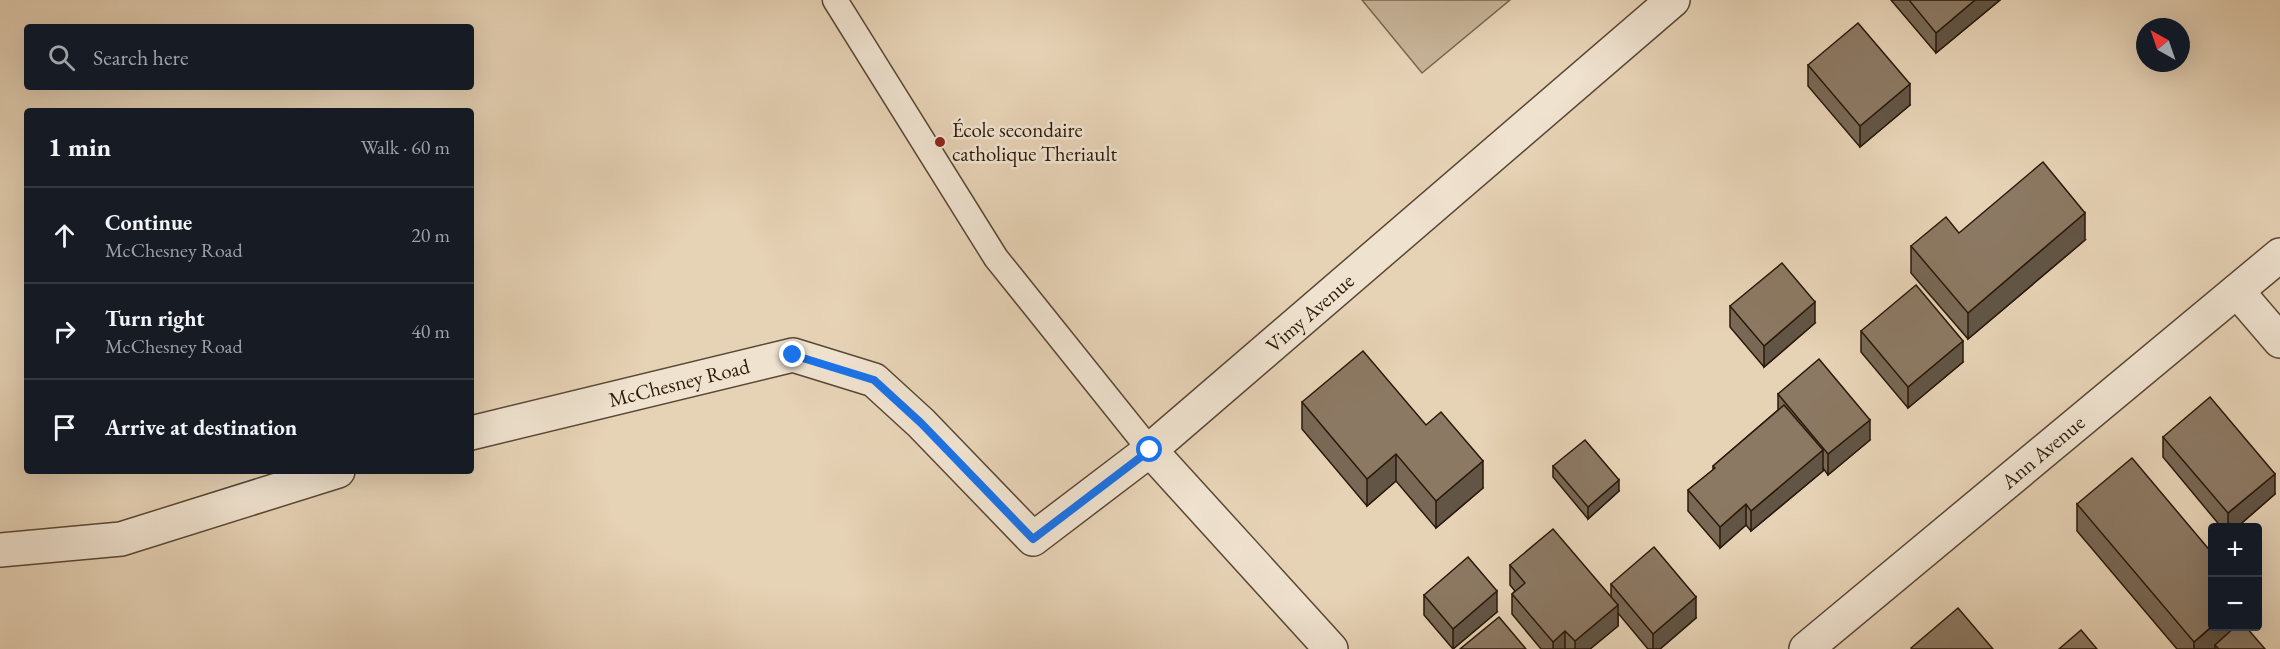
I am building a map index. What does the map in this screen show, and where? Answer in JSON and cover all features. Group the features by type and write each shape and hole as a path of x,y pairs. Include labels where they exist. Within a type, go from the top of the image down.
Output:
{"street":[{"name":"Vimy Avenue","path":"1150,450 1672,0"},
{"name":"Ann Avenue","path":"1806,649 2280,255"},
{"path":"2237,291 2280,341"},
{"name":"McChesney Road","path":"474,432 793,355 874,380 921,423 1033,539 1150,450"},
{"path":"1150,450 1331,649"},
{"path":"0,550 121,539 328,474"}],"lane":[{"path":"835,0 996,258 1150,450"}],"shaded area":[{"path":"1362,0 1510,0 1422,73"}],"building":[{"path":"1909,0 1975,0 1936,33"},
{"path":"1858,23 1910,84 1860,126 1808,65"},
{"path":"2043,162 2085,213 1968,313 1911,246 1946,217 1959,233"},
{"path":"1782,263 1815,302 1764,346 1730,306"},
{"path":"1916,285 1963,341 1908,387 1861,331"},
{"path":"1363,351 1426,425 1441,412 1483,461 1436,501 1396,454 1367,479 1302,402"},
{"path":"1819,359 1870,420 1828,454 1778,394"},
{"path":"2210,397 2275,474 2228,513 2163,437"},
{"path":"1784,405 1823,450 1751,511 1746,504 1720,527 1688,490"},
{"path":"1585,440 1619,480 1588,507 1553,466"},
{"path":"2132,458 2208,548 2208,630 2194,642 2077,504"},
{"path":"1553,529 1618,605 1575,641 1565,631 1553,642 1512,594 1525,583 1510,565"},
{"path":"1654,547 1696,597 1653,634 1611,584"},
{"path":"1468,557 1497,591 1453,629 1424,595"},
{"path":"1958,608 1993,649 1911,648"},
{"path":"1499,617 1526,649 1460,649"},
{"path":"2081,630 2097,649 2059,649"},
{"path":"2231,631 2249,631 2265,649 2219,649 2215,645"}],"place":[{"name":"École secondaire catholique Theriault","path":"940,142"}],"route":[{"path":"793,355 874,380 921,423 1033,539 1150,450"}]}
